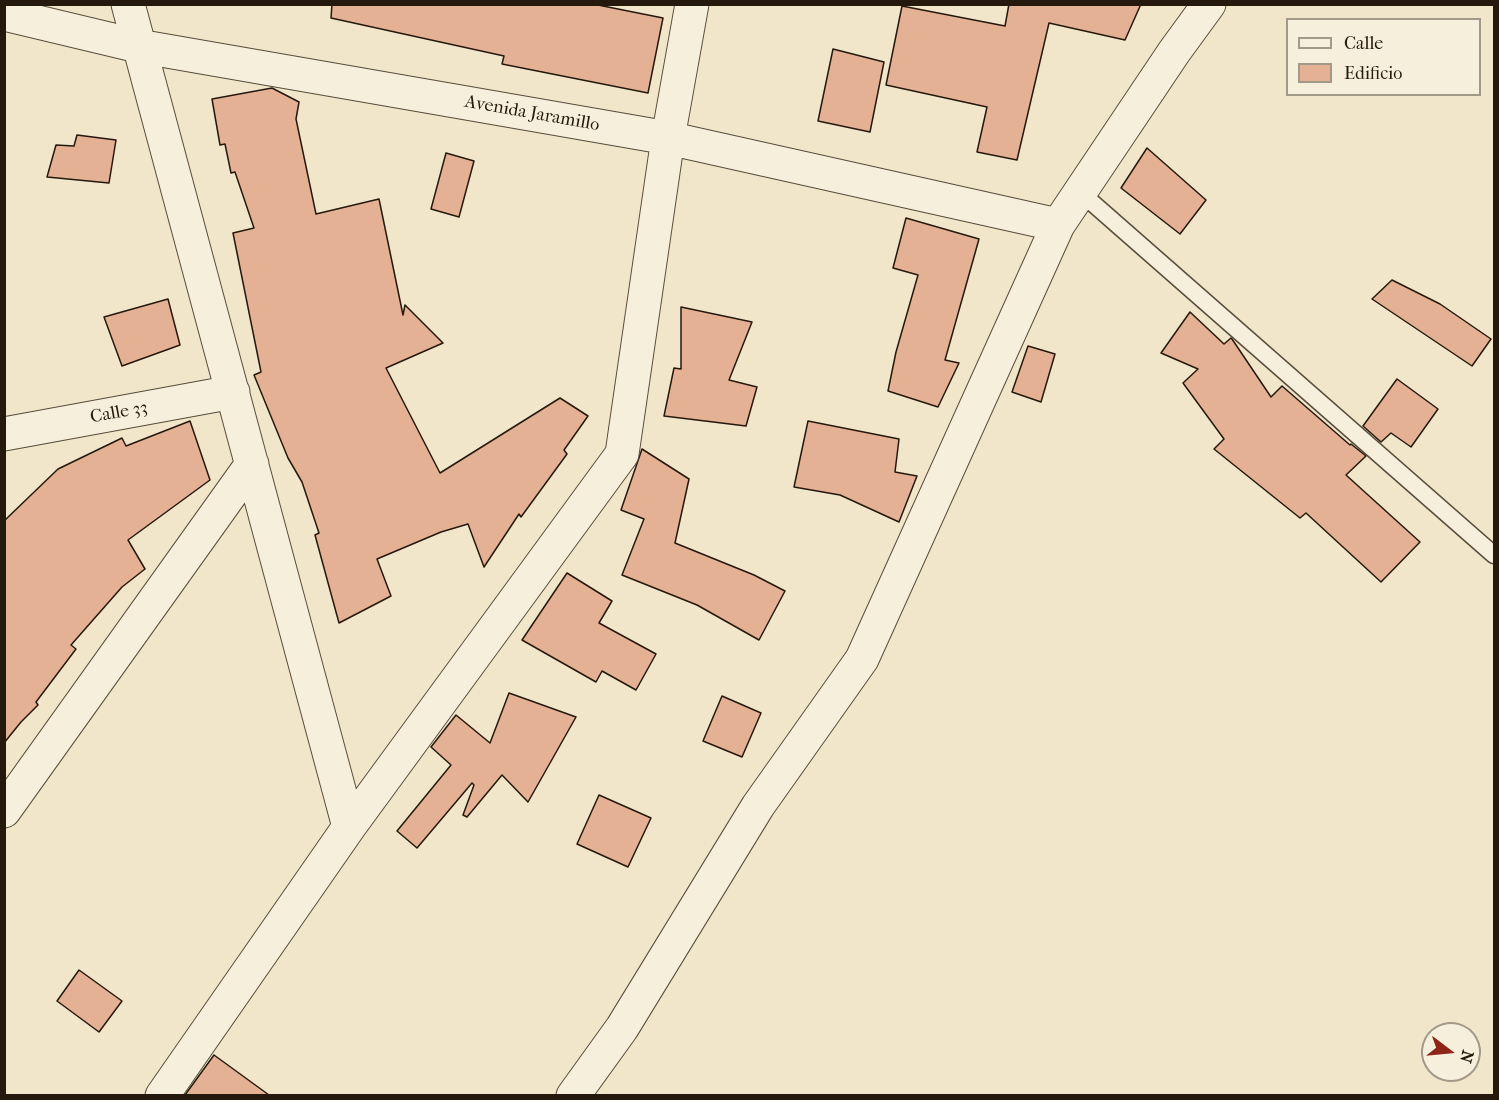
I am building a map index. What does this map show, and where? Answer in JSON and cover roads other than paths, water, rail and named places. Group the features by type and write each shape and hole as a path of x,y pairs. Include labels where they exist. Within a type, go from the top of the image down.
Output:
{"street":[{"path":"128,4 348,827"},
{"path":"162,1095 348,827 622,454 668,138 692,4"},
{"path":"573,1095 622,1028 758,806 862,660 1058,225 1174,52 1209,4"},
{"name":"Avenida Jaramillo","path":"4,14 138,46 668,138 1058,225"},
{"name":"Calle 33","path":"4,434 233,392"},
{"path":"4,811 252,464"}],"lane":[{"path":"1080,192 1494,555"}]}
